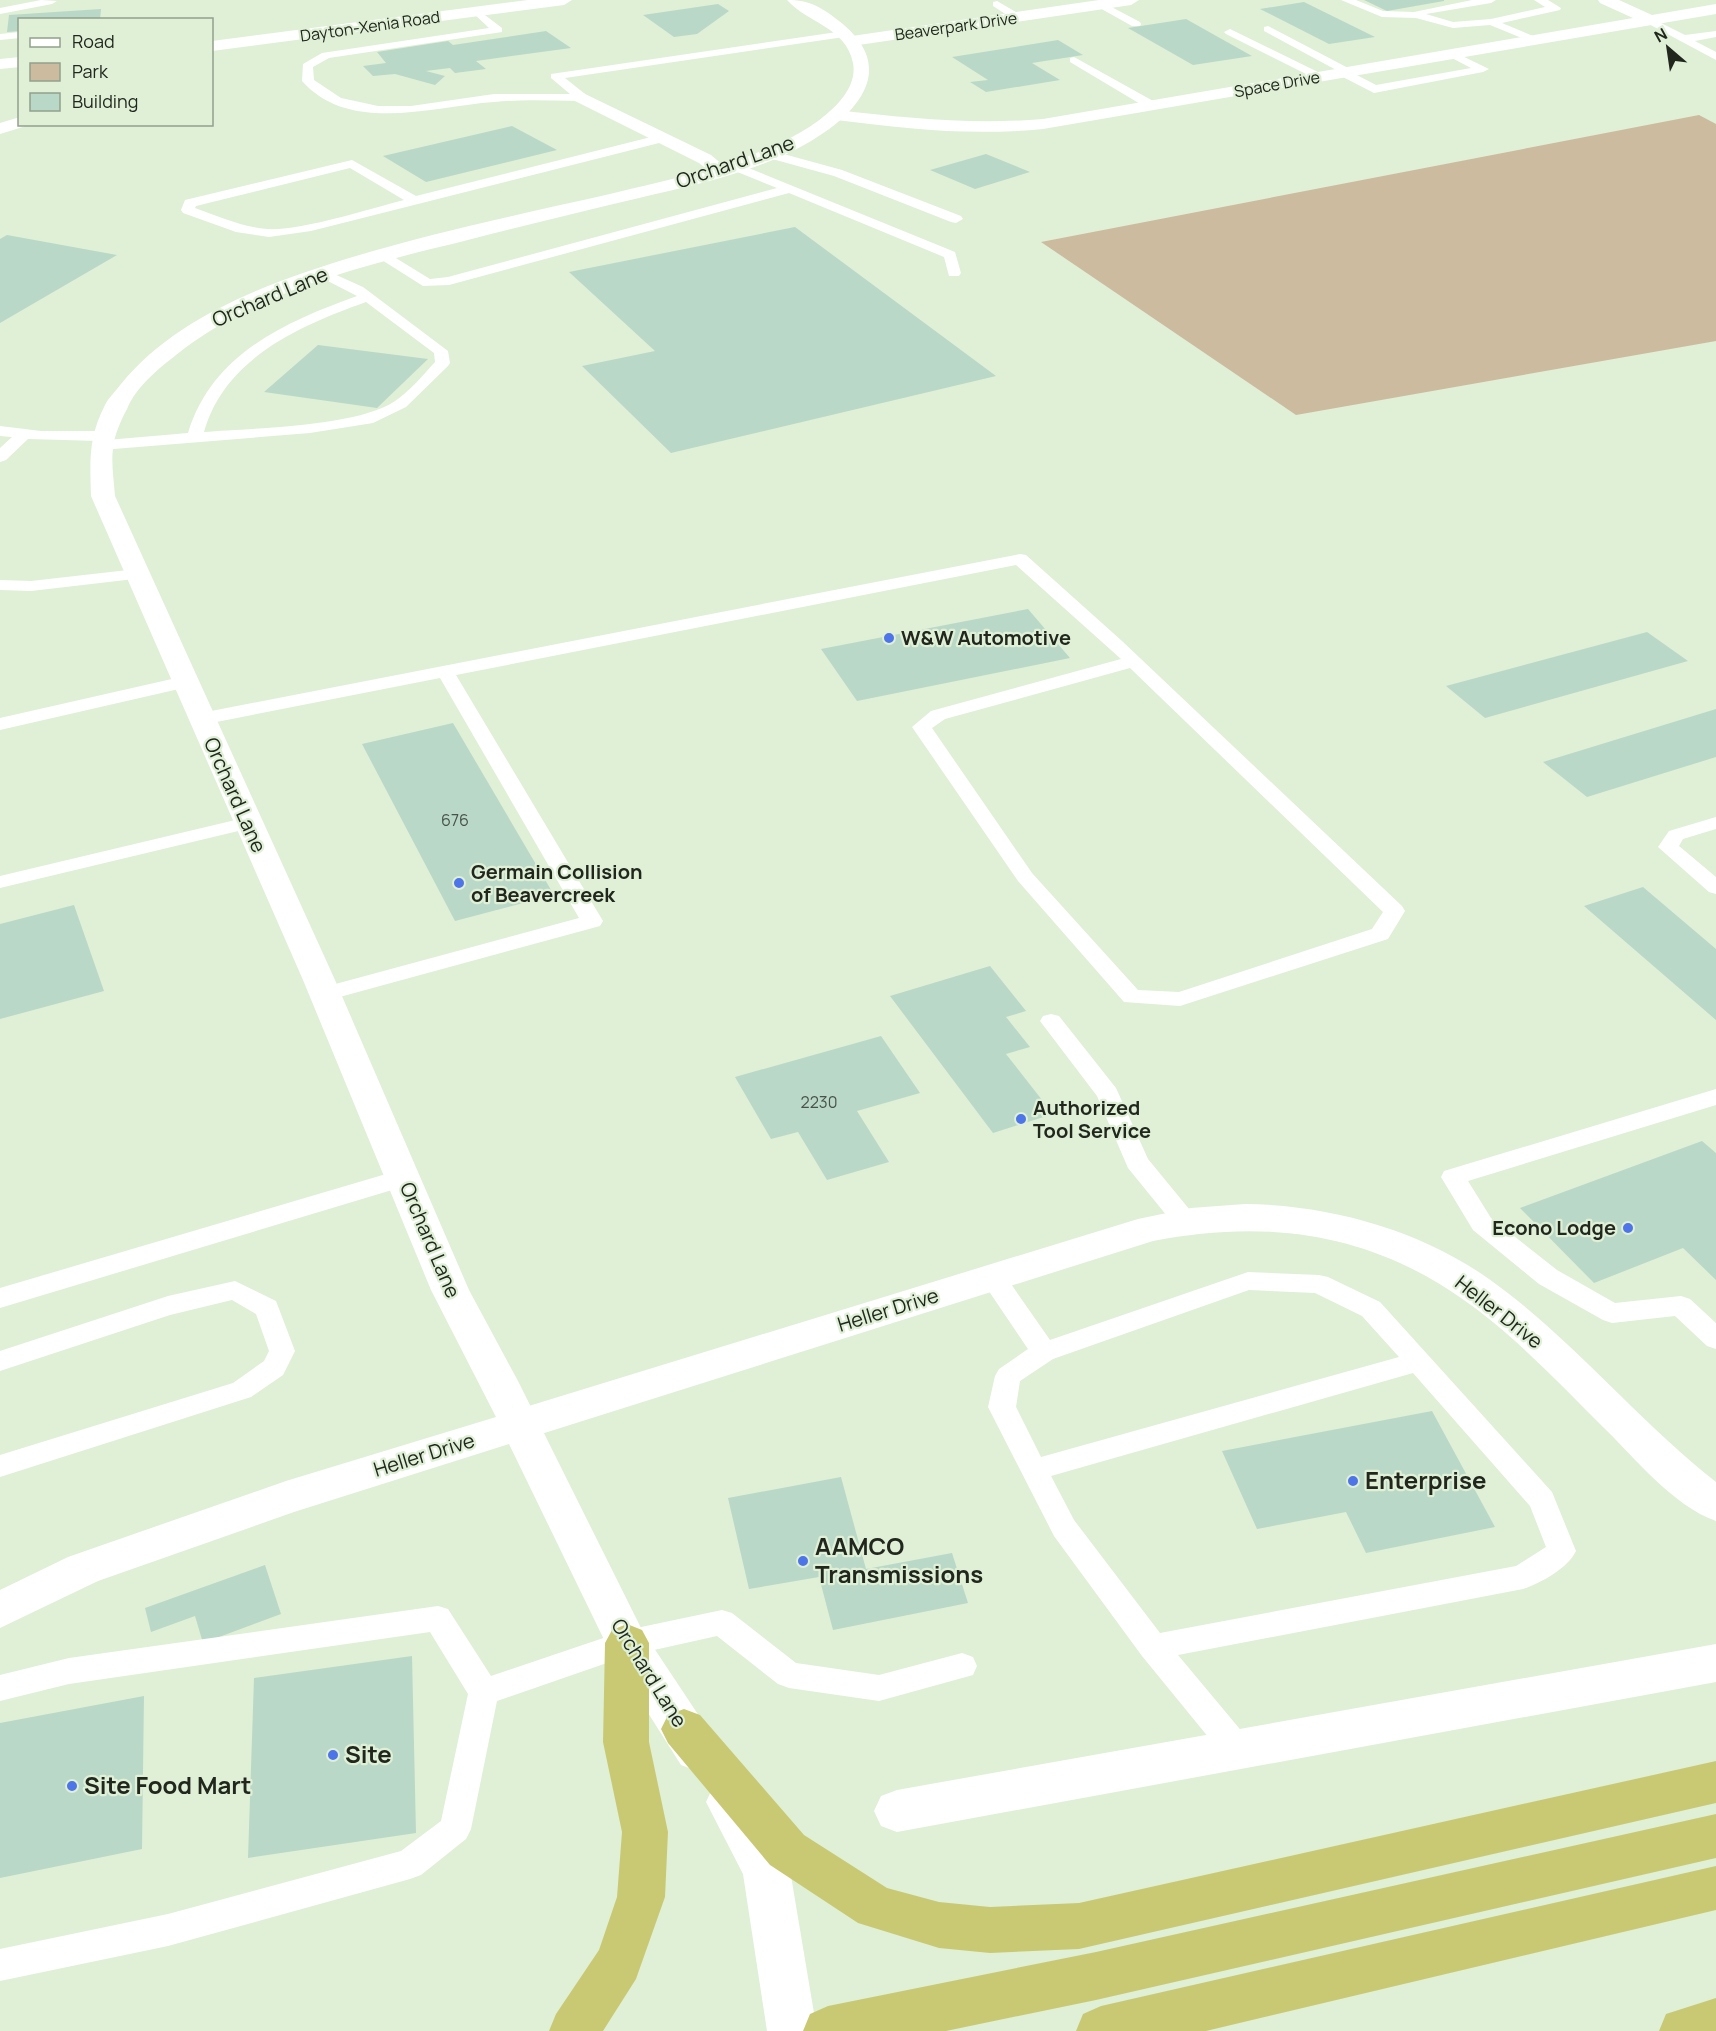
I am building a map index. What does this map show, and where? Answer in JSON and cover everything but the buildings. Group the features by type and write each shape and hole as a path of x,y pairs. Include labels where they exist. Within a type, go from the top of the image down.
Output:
{"highway":[{"path":"574,2031 619,1962 641,1897 645,1832 626,1742 627,1643"},
{"path":"684,1730 787,1850 795,1856 875,1907 939,1925 990,1930 1079,1926 1716,1782"},
{"path":"828,2031 1107,1974 1716,1836"},
{"path":"1101,2031 1716,1888"},
{"path":"1684,2031 1716,2023"}],"main road":[{"name":"Dayton-Xenia Road","path":"213,46 564,0"},
{"path":"795,0 848,38"},
{"name":"Beaverpark Drive","path":"848,38 1131,0"},
{"path":"1606,0 1649,20"},
{"name":"Space Drive","path":"836,115 940,127 990,129 1043,124 1716,9"},
{"name":"Orchard Lane","path":"792,2031 766,1870 726,1797 627,1643 450,1290 325,994 103,496 99,464 102,441 112,414 124,395 169,349 233,310 284,286 381,255 728,168 769,154 811,134 836,115 851,99 858,85 862,64 848,38"},
{"path":"0,64 18,62"},
{"path":"581,97 705,159 728,168"},
{"path":"0,129 18,123"},
{"name":"Heller Drive","path":"0,1610 83,1569 286,1498 1151,1228 1185,1221 1257,1217 1294,1220 1342,1229 1388,1244 1433,1263 1474,1288 1512,1317 1654,1450 1716,1504"},
{"path":"897,1811 1716,1663"}],"lane":[{"path":"1346,0 1382,14 1416,15 1453,25 1491,22 1556,8 1539,0"},
{"path":"1416,15 1425,10 1491,0"},
{"path":"0,11 52,1"},
{"path":"1107,3 1136,24"},
{"path":"997,4 1017,17"},
{"path":"477,12 498,30 326,55 307,66 308,81 337,101 378,110 411,110 494,98 581,97"},
{"path":"1649,20 1716,57"},
{"path":"1491,22 1534,40"},
{"path":"1268,29 1374,89 1483,69 1452,54"},
{"path":"1230,32 1320,77"},
{"path":"1683,39 1716,33"},
{"path":"0,37 18,36"},
{"path":"581,97 555,76 848,38"},
{"path":"1074,60 1152,105"},
{"path":"415,201 352,164 189,203 188,210 242,229 270,233 310,227 415,201 663,138"},
{"path":"769,154 838,173 956,219"},
{"path":"728,168 790,189 950,255 954,273"},
{"path":"381,255 428,283 449,281 790,189"},
{"path":"0,431 102,441 194,438 310,428 374,418 401,404 443,363 441,351 367,297 323,273"},
{"path":"194,438 197,419 215,389 244,357 298,325 331,309 367,297"},
{"path":"0,457 24,434"},
{"path":"201,719 1020,559 1132,662 1394,911 1380,934 1180,999 1132,997 1025,877 922,727 938,715 1132,662"},
{"path":"0,585 31,586 137,574"},
{"path":"325,994 592,921 445,671"},
{"path":"0,724 185,682"},
{"path":"0,882 248,823"},
{"path":"1716,823 1676,835 1668,847 1716,888"},
{"path":"1051,1021 1108,1095 1137,1162 1185,1221"},
{"path":"1716,1097 1453,1177 1482,1224 1548,1277 1612,1313 1680,1306 1716,1339"},
{"path":"0,1299 403,1178"},
{"path":"993,1278 1044,1352"},
{"path":"1153,1647 1523,1577 1562,1551 1542,1500 1371,1309 1319,1284 1248,1281 1044,1352 1008,1376 1002,1407 1064,1528 1153,1647 1238,1750"},
{"path":"0,1361 168,1306 235,1290 267,1308 282,1351 274,1368 242,1390 0,1466"},
{"path":"1034,1470 1418,1362"},
{"path":"0,1688 69,1671 438,1618 484,1692 455,1829 410,1864 168,1930 0,1965"},
{"path":"484,1692 627,1643 722,1622 789,1676 879,1688 962,1666"}],"green space":[{"path":"1699,115 1716,124 1716,341 1296,415 1041,242"}],"place":[{"name":"W&W Automotive","path":"889,638"},
{"name":"Germain Collision of Beavercreek","path":"459,883"},
{"name":"Authorized Tool Service","path":"1021,1119"},
{"name":"Econo Lodge","path":"1628,1228"},
{"name":"Enterprise","path":"1353,1481"},
{"name":"AAMCO Transmissions","path":"803,1561"},
{"name":"Site","path":"333,1755"},
{"name":"Site Food Mart","path":"72,1786"}]}
